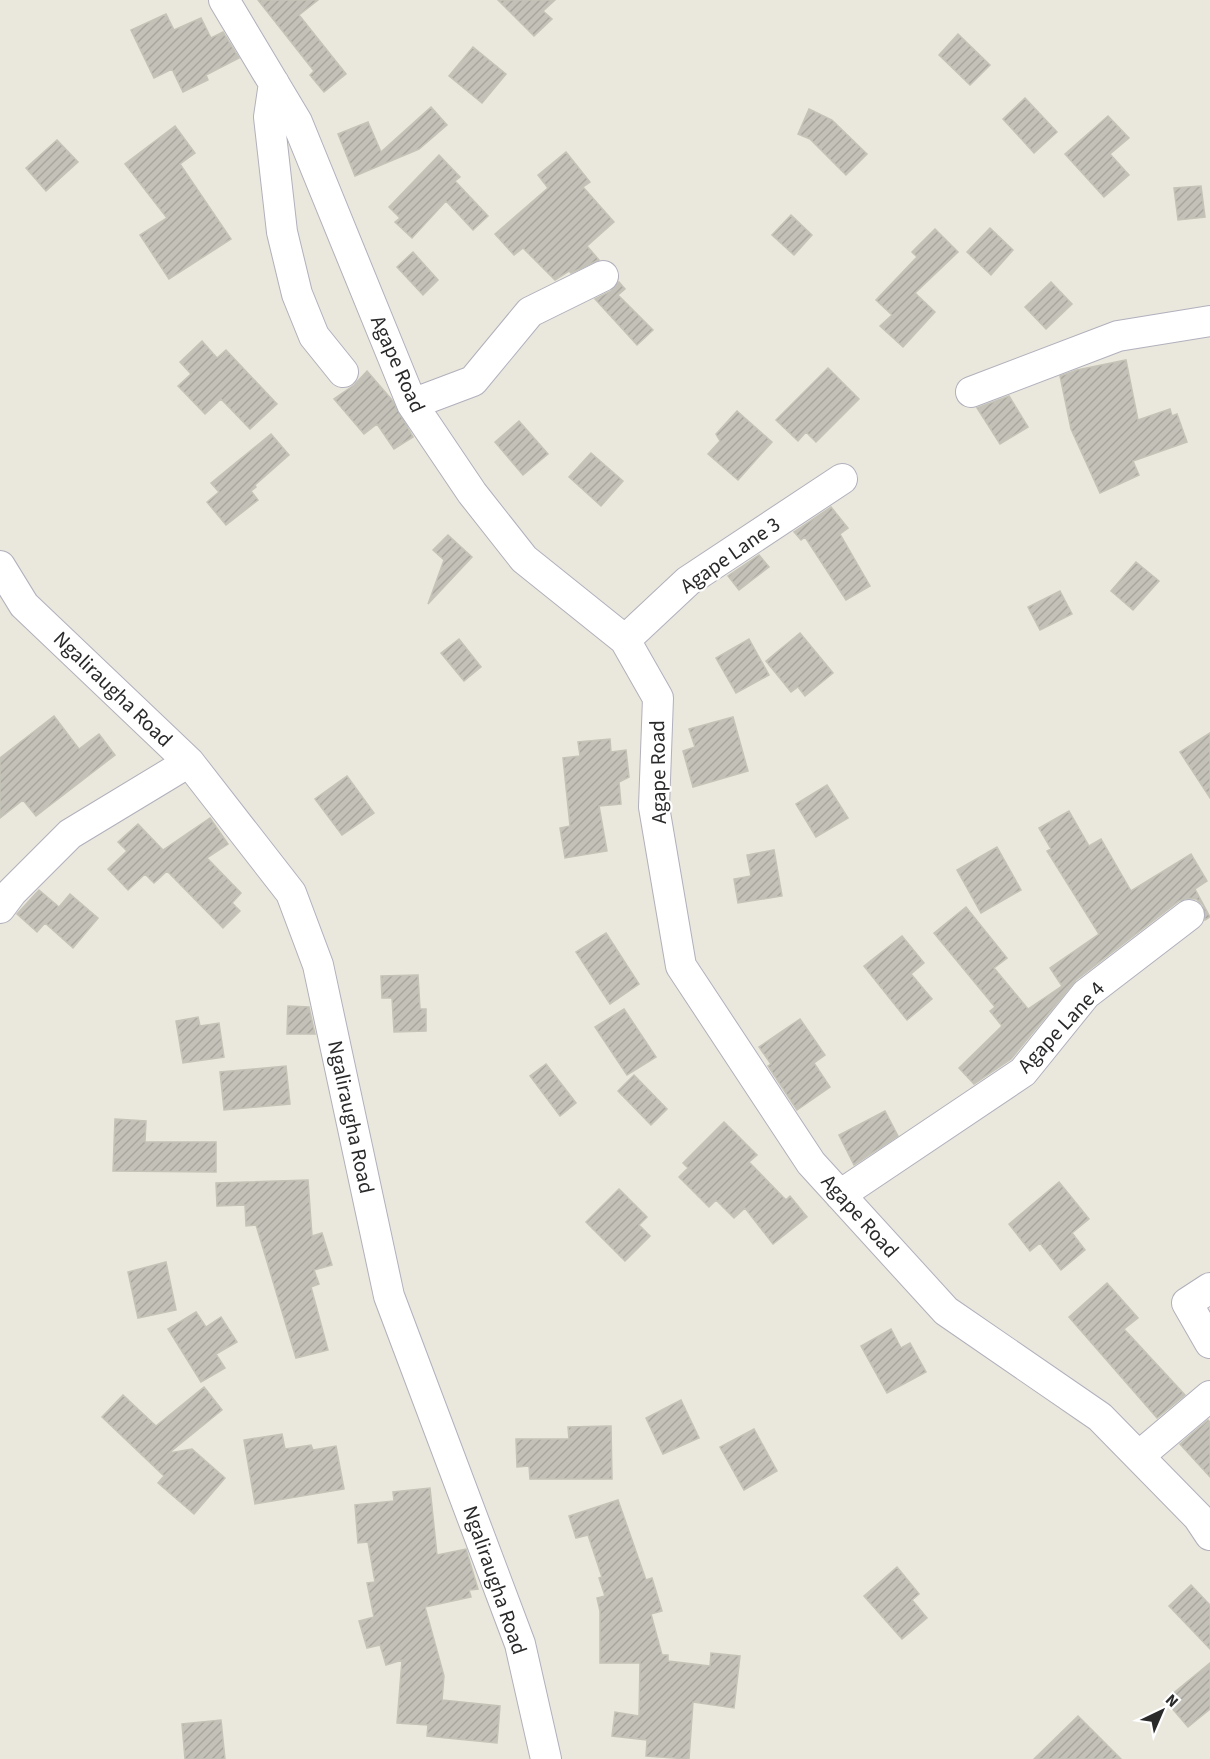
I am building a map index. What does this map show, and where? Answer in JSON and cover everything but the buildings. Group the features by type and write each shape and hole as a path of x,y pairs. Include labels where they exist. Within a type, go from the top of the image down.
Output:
{"street":[{"name":"Agape Road","path":"224,0 297,122 412,404 472,493 524,559 624,640 658,698 654,807 681,966 811,1163 945,1311 1100,1417 1198,1517 1210,1535"},
{"path":"274,83 269,117 282,232 297,294 314,336 343,372"},
{"path":"412,404 473,381 530,312 603,276"},
{"path":"971,392 1118,336 1210,321"},
{"name":"Agape Lane 3","path":"624,640 688,581 842,479"},
{"name":"Ngaliraugha Road","path":"0,566 24,605 189,762 291,893 318,965 388,1296 520,1644 546,1759"},
{"path":"0,908 12,892 70,834 189,762"},
{"name":"Agape Lane 4","path":"840,1195 1023,1072 1086,994 1189,915"},
{"path":"1210,1288 1187,1303 1210,1343"},
{"path":"1139,1456 1210,1396"}]}
